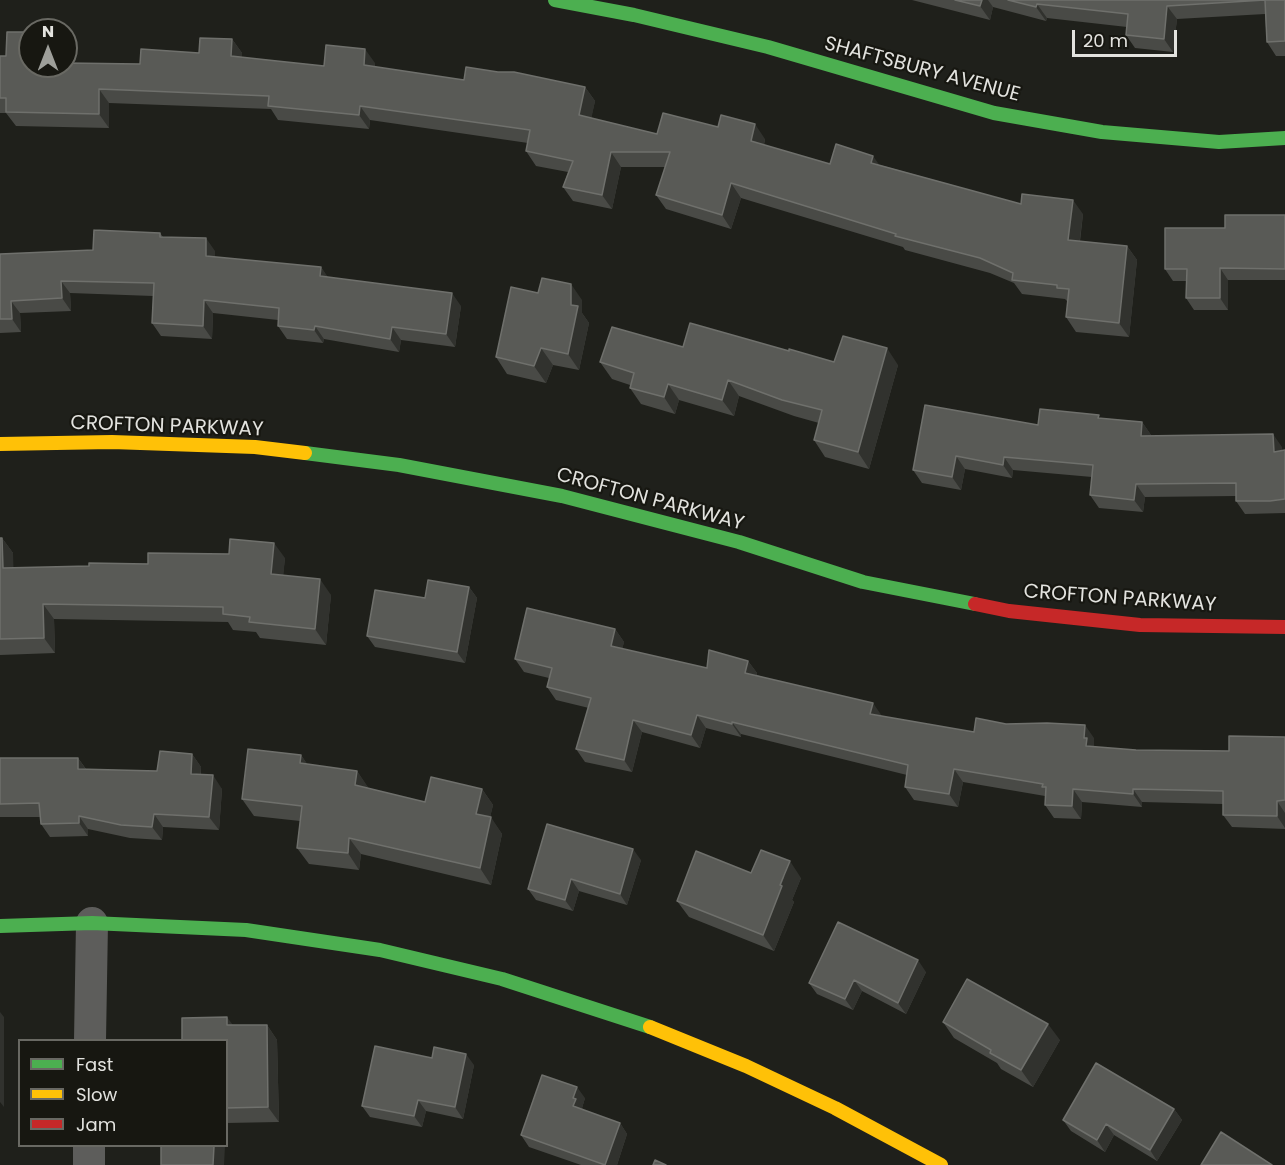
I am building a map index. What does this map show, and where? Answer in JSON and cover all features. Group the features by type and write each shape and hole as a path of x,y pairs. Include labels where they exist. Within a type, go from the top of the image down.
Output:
{"street":[{"name":"SHAFTSBURY AVENUE","path":"555,0 634,15 768,47 994,113 1102,132 1219,142 1285,138"},
{"name":"CROFTON PARKWAY","path":"0,444 112,442 255,447 399,465 562,495 739,542 863,582 1009,611 1140,625 1285,627"},
{"path":"0,926 92,923 246,930 380,950 502,979 632,1020 746,1066 835,1108 940,1165"},
{"path":"90,1039 92,923"},
{"path":"89,1165 90,1147"}],"building":[{"path":"955,0 982,0 980,6"},
{"path":"1008,0 1265,0 1167,6 1164,39 1126,35 1128,14 1037,4 1036,7"},
{"path":"1265,0 1285,0 1285,41 1267,42"},
{"path":"7,32 18,32 18,78 78,78 78,63 140,64 141,49 199,53 200,38 232,39 231,56 324,66 326,45 365,49 364,65 464,80 466,67 514,72 585,87 579,115 657,134 663,113 718,127 721,115 755,124 751,141 830,164 836,144 873,156 871,163 1021,204 1022,194 1073,200 1068,240 1127,246 1119,323 1066,317 1069,289 1057,288 1057,285 1012,280 1013,273 980,258 895,236 896,234 731,183 722,215 656,195 670,152 611,152 602,195 563,187 573,161 526,151 530,130 360,106 359,115 268,106 269,96 99,89 99,114 6,112 6,98 0,98 0,56 6,56"},
{"path":"1225,215 1285,215 1285,269 1220,268 1220,298 1186,298 1187,269 1165,269 1165,228 1225,228"},
{"path":"94,230 160,233 160,237 206,238 206,256 321,267 320,276 452,293 446,334 392,327 390,339 315,326 314,330 278,326 279,308 204,300 203,326 152,323 154,283 61,281 62,298 11,301 12,319 0,319 0,254 93,250"},
{"path":"542,278 571,284 571,305 578,306 568,354 541,348 534,366 496,357 511,287 538,293"},
{"path":"690,323 834,362 843,336 887,348 858,452 814,440 822,410 782,400 728,380 722,400 668,384 664,397 630,388 634,373 600,362 612,327 683,347"},
{"path":"925,405 1038,425 1040,409 1099,415 1098,418 1142,422 1141,436 1273,434 1274,452 1285,450 1285,499 1236,501 1236,483 1136,484 1134,500 1090,495 1093,465 1004,457 1003,465 956,456 952,477 913,470"},
{"path":"0,538 2,538 3,568 89,566 89,563 148,564 148,553 229,554 230,539 274,543 271,574 320,579 315,629 249,622 250,617 223,614 223,607 43,604 44,638 0,639"},
{"path":"428,580 469,587 457,652 367,636 375,590 425,598"},
{"path":"527,608 615,629 611,646 707,668 709,650 748,661 745,673 873,703 870,714 974,732 976,718 1006,724 1085,725 1086,746 1136,750 1229,751 1229,736 1285,737 1285,800 1277,801 1277,816 1223,815 1223,791 1133,789 1133,794 1073,789 1072,806 1045,805 1046,787 1042,787 1043,784 954,769 949,794 905,787 908,765 697,715 691,735 633,720 624,760 576,749 591,698 547,687 552,668 515,659"},
{"path":"248,749 301,755 300,763 357,771 355,785 425,802 431,777 482,789 476,814 491,817 480,868 349,838 348,853 297,848 302,806 242,799"},
{"path":"160,751 192,754 191,774 213,775 209,817 154,814 152,827 121,825 79,816 79,823 41,824 39,803 0,804 0,758 78,758 78,769 157,771"},
{"path":"547,824 633,849 620,894 571,879 565,900 528,889"},
{"path":"761,850 790,861 763,935 677,901 696,851 751,873"},
{"path":"838,922 918,960 898,1003 854,980 845,999 809,983"},
{"path":"967,979 1048,1024 1021,1070 943,1022"},
{"path":"227,1017 227,1025 267,1025 268,1107 228,1108 228,1039 182,1039 182,1018"},
{"path":"375,1046 432,1058 434,1047 466,1054 455,1107 418,1100 414,1116 362,1106"},
{"path":"1096,1063 1174,1109 1150,1150 1106,1124 1097,1140 1063,1120"},
{"path":"542,1075 577,1087 573,1106 620,1123 605,1165 521,1135"},
{"path":"1221,1132 1272,1165 1201,1165"},
{"path":"161,1147 214,1147 213,1165 161,1165"},
{"path":"655,1160 666,1165 653,1165"}],"traffic: fast":[{"path":"555,0 634,15 768,47 994,113 1102,132 1219,142 1285,138"},
{"path":"305,453 399,465 562,496 739,542 863,582 975,604"},
{"path":"0,926 92,923 246,930 380,950 502,979 650,1027"}],"traffic: slow":[{"path":"0,444 112,442 255,447 305,453"},
{"path":"650,1027 746,1066 835,1108 941,1165"}],"traffic: jam":[{"path":"975,604 1009,611 1140,625 1285,627"}]}
